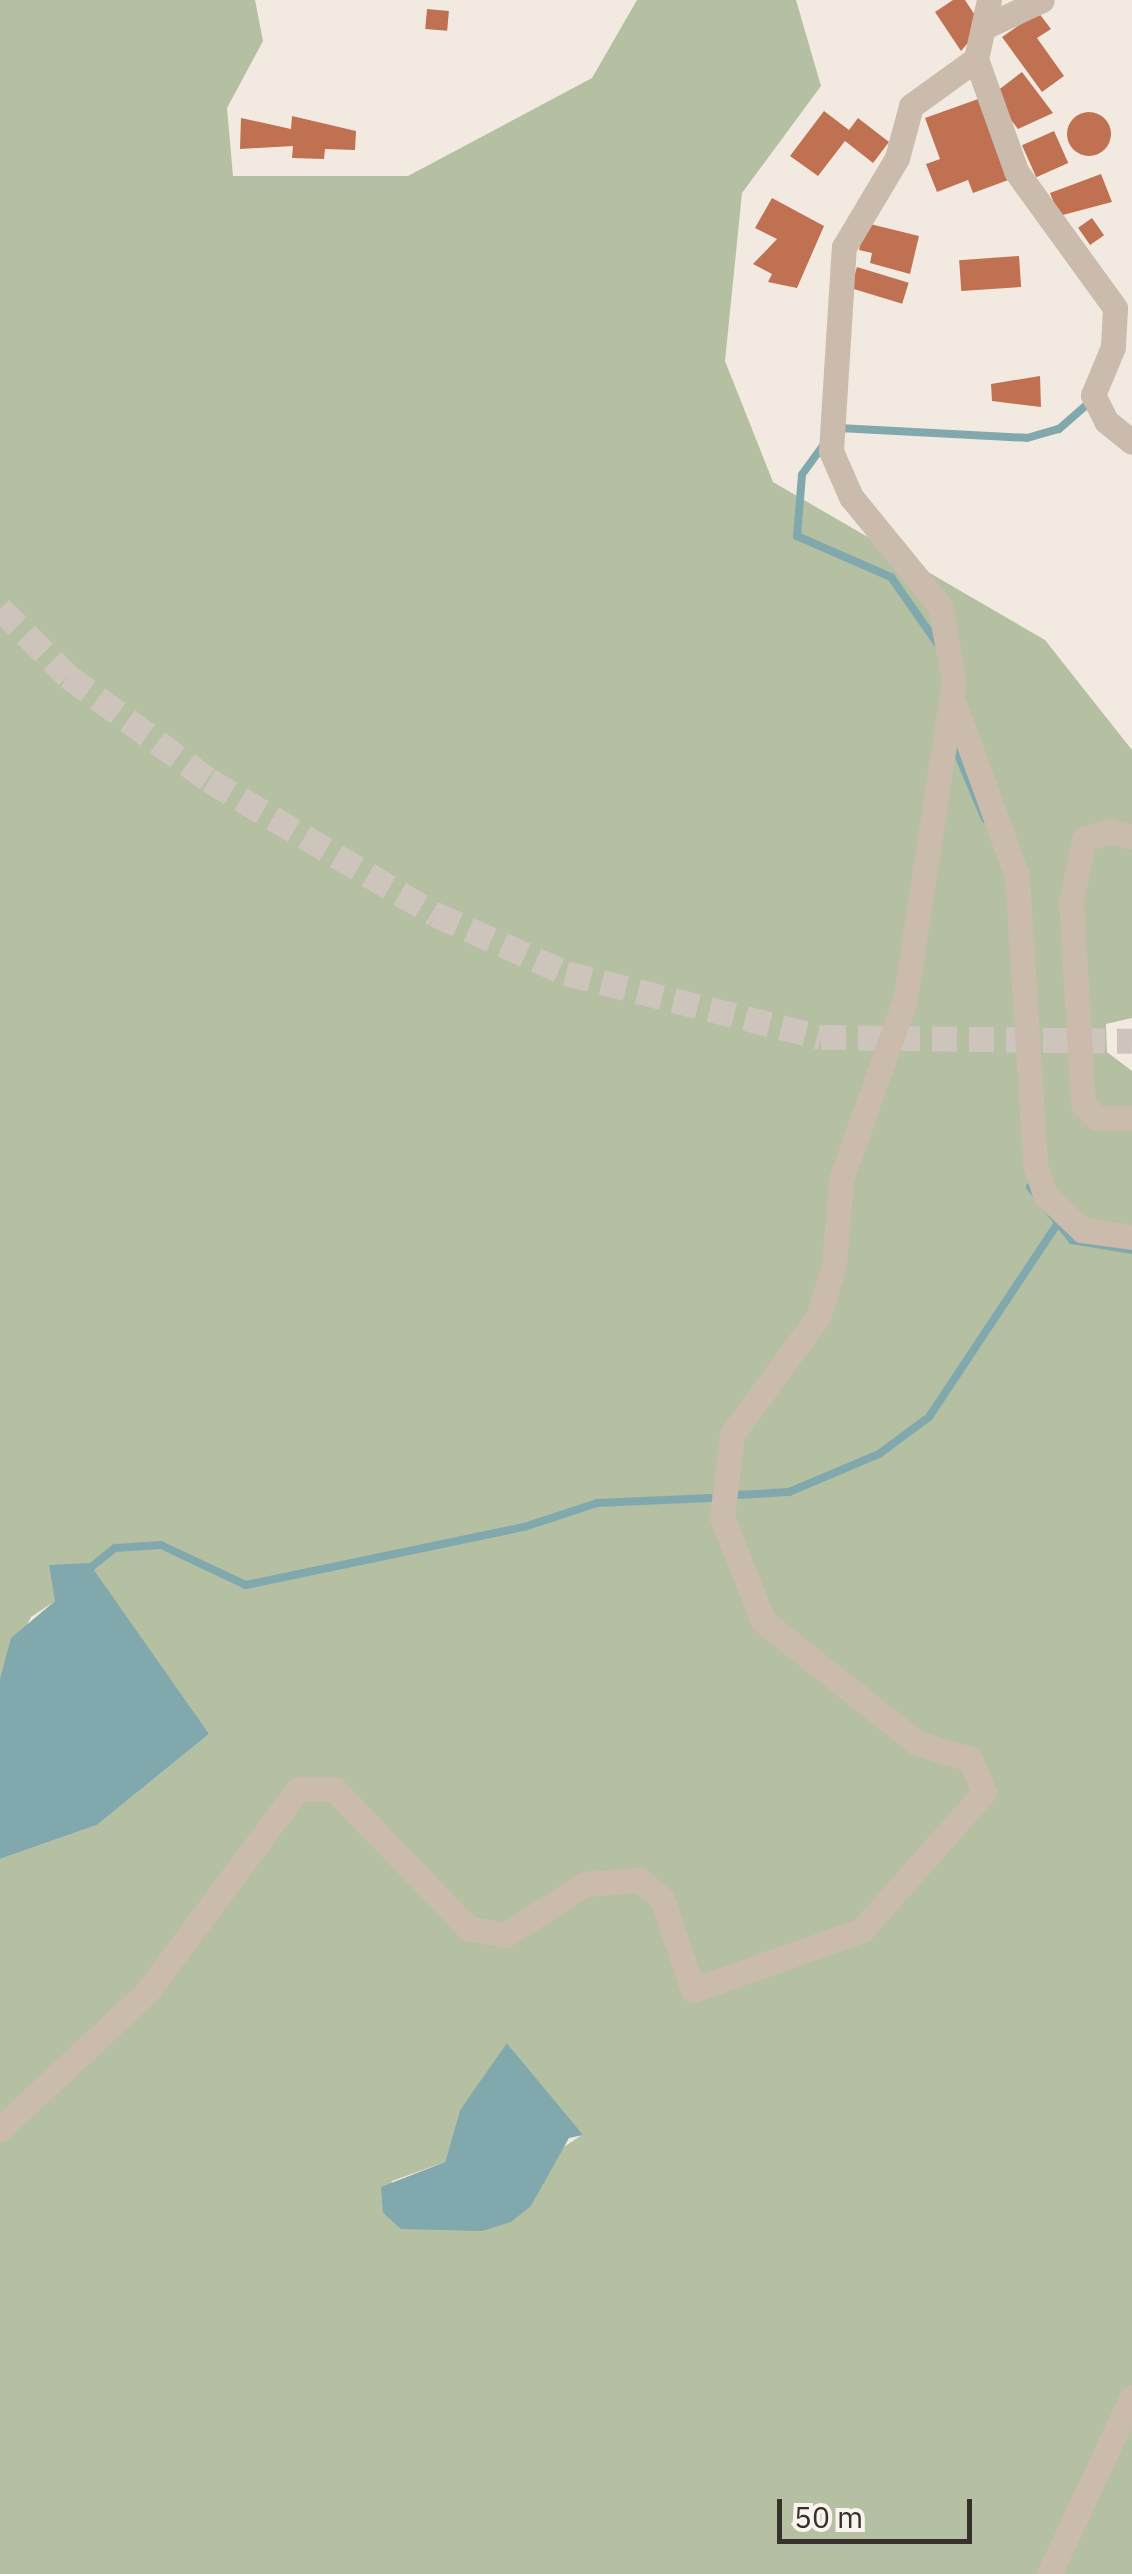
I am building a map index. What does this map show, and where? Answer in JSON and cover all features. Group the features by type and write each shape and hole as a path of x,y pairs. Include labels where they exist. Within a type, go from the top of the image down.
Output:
{"street":[{"path":"1042,0 990,12 976,60 1016,172 1115,308 1112,347 1093,394 1132,442"},
{"path":"0,2129 146,1992 298,1789 334,1789 468,1928 505,1935 585,1884 640,1880 662,1900 694,1990 862,1930 984,1792 970,1758 916,1743 763,1621 722,1516 732,1434 818,1317 834,1266 841,1179 905,1000 951,696 952,646 940,606 851,498 832,452 830,397 844,247 858,214 896,158 911,106 976,60"},
{"path":"951,696 1018,876 1035,1164 1045,1195 1082,1230 1132,1238"},
{"path":"1132,837 1110,831 1084,840 1070,902 1083,1104 1097,1118 1132,1118"},
{"path":"1049,2574 1132,2397"}],"green space":[{"path":"0,0 255,0 263,41 227,108 233,176 408,176 592,78 637,0 796,0 821,86 742,193 725,361 773,482 1045,640 1132,750 1132,1018 1106,1024 1107,1052 1132,1071 1132,2574 0,2574 0,1859 97,1825 209,1734 56,1581 55,1601 31,1617 0,1679","holes":["508,2044 582,2135 562,2148 531,2206 402,2229 383,2213 392,2181 445,2162 460,2110"]}],"water":[{"path":"89,1563 209,1734 97,1825 0,1859 0,1679 11,1638 55,1601 49,1565"},
{"path":"507,2043 583,2135 569,2138 531,2206 511,2222 482,2231 401,2229 383,2213 381,2187 445,2162 460,2110"}],"building":[{"path":"953,0 965,0 982,26 961,51 935,12"},
{"path":"427,9 449,11 447,31 425,29"},
{"path":"1038,12 1051,29 1037,38 1064,76 1042,92 1002,37"},
{"path":"1022,72 1053,113 1018,129 992,95"},
{"path":"981,98 1011,179 973,193 968,180 937,192 926,164 940,159 925,118"},
{"path":"824,111 849,130 858,118 889,142 873,163 845,141 818,176 790,156"},
{"path":"1089,112 1105,118 1111,134 1105,150 1089,156 1073,150 1067,134 1073,118"},
{"path":"292,116 356,131 355,150 325,149 324,159 292,158 293,146 240,149 241,118 291,129"},
{"path":"1054,131 1068,163 1036,177 1022,145"},
{"path":"1101,174 1112,202 1059,216 1050,193"},
{"path":"772,198 824,226 797,288 768,282 772,274 753,264 777,239 755,228"},
{"path":"1092,218 1104,235 1090,245 1078,228"},
{"path":"866,223 919,236 910,274 870,263 872,253 859,250"},
{"path":"1019,256 1021,287 961,291 959,260"},
{"path":"857,267 909,283 902,304 851,288"},
{"path":"1040,376 1041,407 992,401 991,384"}],"waterway":[{"path":"839,428 1027,438 1059,429 1091,401"},
{"path":"822,447 802,475 797,536 891,577 937,643"},
{"path":"954,745 985,819"},
{"path":"1030,1187 1072,1240 1132,1250"},
{"path":"737,1495 789,1492 879,1454 929,1417 1056,1226"},
{"path":"85,1572 115,1548 161,1545 246,1585 524,1527 597,1503 710,1498"}],"tunnel":[{"path":"0,608 68,676 209,780 435,914 566,973 821,1037 1132,1041"}]}
